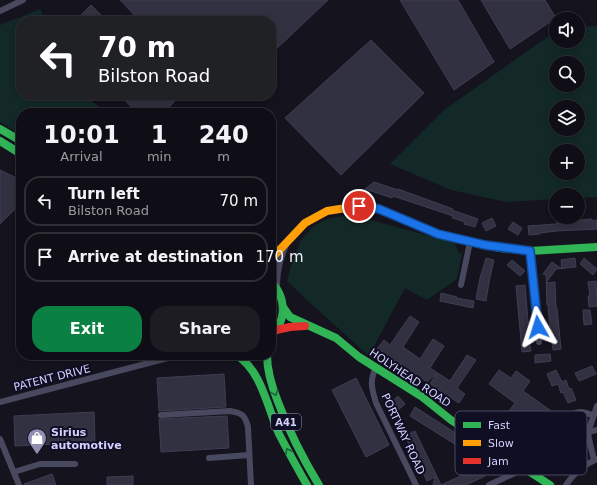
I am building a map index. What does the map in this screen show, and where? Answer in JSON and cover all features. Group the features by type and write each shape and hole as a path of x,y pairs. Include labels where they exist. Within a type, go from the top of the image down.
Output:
{"main road":[{"path":"0,129 16,138"},
{"path":"0,141 16,151"},
{"path":"276,253 305,223 327,212 359,206 379,209 438,234 500,248 530,251 597,247"},
{"path":"276,288 281,297 283,307 281,321 276,328"},
{"name":"HOLYHEAD ROAD","path":"283,307 290,318 316,329 333,343 359,356 421,396 455,423"},
{"path":"276,332 286,327 299,326 316,329"},
{"name":"A41","path":"243,360 252,369 257,378 273,419 295,465 307,485"},
{"name":"A41","path":"266,360 270,379 283,415 319,485"},
{"name":"HOLYHEAD ROAD","path":"535,475 550,485"}],"street":[{"path":"0,11 23,0"},
{"path":"276,279 280,260 288,240"},
{"path":"461,285 470,242"},
{"path":"530,251 539,342"},
{"name":"PATENT DRIVE","path":"0,402 160,360"},
{"name":"PORTWAY ROAD","path":"376,368 371,382 376,403 416,485"},
{"path":"596,460 588,432 597,406"},
{"path":"161,415 230,411 242,414 246,419 248,427 251,485"},
{"path":"587,414 593,415"},
{"path":"588,432 597,430"},
{"path":"0,439 19,485"},
{"path":"209,458 249,455"},
{"path":"14,472 40,464 75,464"},
{"path":"489,485 510,475"},
{"path":"566,485 574,475"}],"green space":[{"path":"40,9 44,16 22,16"},
{"path":"16,19 16,100 90,100 102,108 16,108 16,132 0,122 0,25"},
{"path":"597,26 597,197 585,198 585,188 549,188 549,199 506,202 451,190 390,164 444,110 549,36 549,48 585,48 585,27"},
{"path":"342,216 360,217 455,243 458,252 462,254 457,279 427,300 405,288 369,356 287,281 301,240 314,226 327,219"}],"building":[{"path":"120,0 328,0 276,49 276,16 135,16"},
{"path":"400,0 458,0 494,62 454,90"},
{"path":"481,0 545,0 552,12 549,12 549,23 510,49"},
{"path":"91,5 102,16 80,16"},
{"path":"371,40 424,93 341,175 285,118"},
{"path":"125,100 176,100 168,108 132,108"},
{"path":"0,170 16,178 16,208 0,224"},
{"path":"374,182 398,189 478,219 475,227 464,224 465,222 452,218 453,216 393,196 392,198 365,189"},
{"path":"492,218 496,226 486,231 482,223"},
{"path":"585,220 597,220 597,229 557,231 529,235 528,226 585,224"},
{"path":"513,222 522,228 518,235 508,229"},
{"path":"486,258 494,260 486,301 476,299"},
{"path":"575,258 576,267 562,268 561,260"},
{"path":"584,258 597,269 593,275 580,264"},
{"path":"512,260 525,271 520,276 507,265"},
{"path":"552,262 561,268 556,269 546,283 546,275 543,274"},
{"path":"596,281 597,306 589,307 588,296 590,296 588,282"},
{"path":"555,282 556,308 561,349 553,350 547,305 546,283"},
{"path":"525,285 528,333 531,351 522,352 516,286"},
{"path":"441,293 457,297 456,298 474,301 473,308 440,301"},
{"path":"583,310 590,310 592,324 584,325"},
{"path":"410,316 419,322 403,347 420,359 433,339 444,346 430,368 450,381 467,355 476,360 457,388 465,394 459,403 430,384 437,373 427,382 377,349 384,340 390,345"},
{"path":"550,354 551,361 535,363 535,355"},
{"path":"592,366 596,374 579,381 575,373"},
{"path":"499,370 511,378 516,371 530,381 523,391 550,410 509,411 515,403 489,384"},
{"path":"556,370 562,382 566,380 569,389 571,388 576,400 568,403 563,392 561,393 558,384 552,386 547,374"},
{"path":"224,374 226,407 159,411 157,378"},
{"path":"356,378 389,445 366,457 332,390"},
{"path":"398,396 405,404 396,412 389,404"},
{"path":"415,407 455,433 455,444 410,416"},
{"path":"94,412 95,442 15,446 14,416"},
{"path":"227,416 229,448 161,452 159,419"},
{"path":"415,431 441,485 433,485 435,477 427,481 405,436"},
{"path":"52,474 56,485 24,485 24,484"},
{"path":"462,475 484,475 466,485 441,485"},
{"path":"133,476 133,485 107,485 107,477"}],"traffic: fast":[{"path":"0,129 16,138"},
{"path":"0,141 16,151"},
{"path":"408,221 438,234 500,248 530,251 597,247"},
{"path":"276,288 283,307 282,318 276,329"},
{"path":"283,307 290,317 336,338 359,357 421,396 455,423"},
{"path":"244,360 258,380 279,434 307,485"},
{"path":"267,360 270,379 282,413 307,465 319,485"},
{"path":"535,475 550,485"}],"traffic: slow":[{"path":"276,254 305,223 327,211 359,206 368,207 379,209 408,221"}],"traffic: jam":[{"path":"276,330 305,326"}],"place":[{"name":"Sirius automotive","path":"37,455"}],"route":[{"path":"359,206 379,209 438,234 500,248 530,251 538,327"}]}
